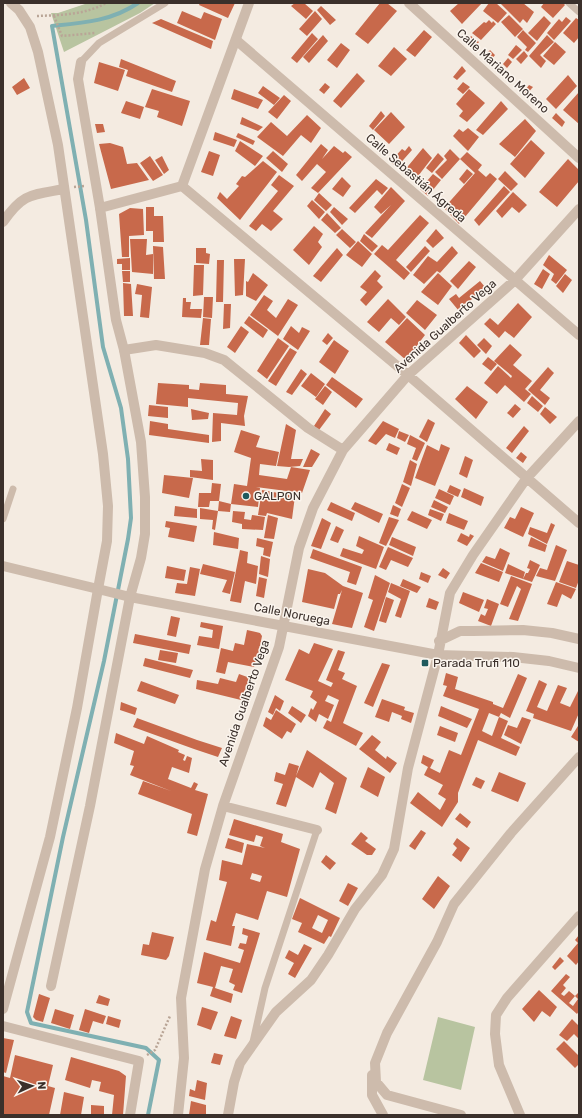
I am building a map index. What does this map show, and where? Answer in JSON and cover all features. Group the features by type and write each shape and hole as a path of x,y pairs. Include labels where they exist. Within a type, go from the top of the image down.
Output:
{"street":[{"path":"3,1010 50,837 77,708 108,541 108,506 103,454 58,145 38,52 30,27 11,3"},
{"path":"182,186 249,3"},
{"name":"Calle Mariano Moreno","path":"412,5 579,158"},
{"name":"Calle Sebastián Ágreda","path":"236,40 579,335"},
{"path":"51,986 90,806 126,596 141,558 145,534 146,497 141,442 124,350 116,320 100,208 78,79 81,62"},
{"path":"100,208 182,186"},
{"path":"182,186 408,375 526,479 579,523"},
{"path":"3,222 12,209 30,195 64,189"},
{"name":"Avenida Gualberto Vega","path":"178,1115 184,1058 181,998 205,869 223,806 279,647 299,548 313,508 343,450 408,375 515,280 579,208"},
{"path":"124,350 156,345 205,353 224,360 308,428 343,450"},
{"path":"228,1115 234,1082 240,1063 276,1012 311,980 328,955 355,908 382,875 394,849 408,768 438,655 439,641 450,593 473,555 526,479 579,421"},
{"name":"Calle Noruega","path":"3,566 126,596 438,655 513,657 549,661 579,668"},
{"path":"439,641 460,631 523,630 552,633 579,639"},
{"path":"383,1115 372,1094 372,1076 375,1063 387,1033 437,942 454,904 511,833 579,757"},
{"path":"223,806 317,830"},
{"path":"520,1115 499,1065 495,1034 496,1015 507,998 579,916"},
{"path":"3,1026 140,1060 130,1115"},
{"path":"375,1063 376,1082 387,1095 461,1115"},
{"path":"419,1103 437,1115"}],"lane":[{"path":"81,62 99,43 165,3"},
{"path":"569,3 579,12"},
{"path":"3,519 13,489"},
{"path":"252,1045 265,988 317,830"}],"path":[{"path":"23,17 66,15 98,8 106,3"},
{"path":"54,16 62,36 98,33"},
{"path":"75,187 86,186"},
{"path":"140,1060 155,1050 168,1020 181,998"}],"green space":[{"path":"88,3 155,3 140,13 64,52 51,13 58,13"},
{"path":"438,1017 475,1027 461,1090 423,1080"}],"building":[{"path":"200,3 235,3 228,18 199,5"},
{"path":"295,3 304,3 313,11 306,19 291,6"},
{"path":"380,3 387,3 397,11 368,44 355,34"},
{"path":"459,3 482,3 462,24 450,11"},
{"path":"489,3 496,3 507,13 498,23 483,11"},
{"path":"500,3 523,3 534,12 527,23 523,19 520,23"},
{"path":"544,3 563,3 565,5 553,18 541,7"},
{"path":"321,6 336,20 330,25 317,10"},
{"path":"182,11 201,19 204,12 222,19 215,40 177,23"},
{"path":"315,11 322,19 307,36 299,29"},
{"path":"509,15 523,29 515,37 501,22"},
{"path":"544,16 551,23 537,41 528,33"},
{"path":"566,17 571,21 554,40 547,33 559,19 562,22"},
{"path":"576,18 579,20 579,37 574,43 563,33"},
{"path":"161,19 213,41 211,49 152,23"},
{"path":"489,20 496,24 481,40 472,33 484,22 486,23"},
{"path":"424,30 432,37 415,57 406,50"},
{"path":"523,30 536,43 528,52 525,50 527,47 517,37"},
{"path":"312,33 318,39 297,63 291,58"},
{"path":"323,35 328,41 309,63 303,57"},
{"path":"547,35 554,42 540,55 546,61 541,68 529,56"},
{"path":"471,36 479,42 474,48 467,40"},
{"path":"555,42 566,52 554,65 543,56"},
{"path":"341,43 350,50 337,68 327,60"},
{"path":"516,45 522,50 513,59 508,55"},
{"path":"394,47 407,59 391,76 378,66"},
{"path":"490,50 495,55 490,62 484,57"},
{"path":"524,51 528,56 521,64 516,59"},
{"path":"508,58 512,62 507,68 503,64"},
{"path":"121,59 176,81 172,92 126,76 128,70 119,67"},
{"path":"99,62 125,70 118,91 94,83"},
{"path":"462,66 466,71 457,80 453,77"},
{"path":"357,73 365,81 341,108 333,101"},
{"path":"568,75 577,86 556,109 546,99"},
{"path":"24,78 30,88 17,95 12,87"},
{"path":"463,82 470,87 463,94 457,89"},
{"path":"325,83 330,87 324,94 319,90"},
{"path":"529,85 533,87 526,95 523,93"},
{"path":"263,86 280,98 274,105 258,93"},
{"path":"152,89 190,101 182,126 157,117 159,111 145,107"},
{"path":"234,89 263,100 258,109 231,99"},
{"path":"469,89 485,103 467,122 459,116 463,111 456,104"},
{"path":"579,92 579,124 563,110"},
{"path":"284,95 291,101 277,119 268,112"},
{"path":"126,101 144,107 140,119 121,113"},
{"path":"501,101 508,109 483,135 476,130"},
{"path":"381,111 385,116 373,130 369,126"},
{"path":"391,112 405,127 389,144 374,130"},
{"path":"556,113 565,122 562,127 552,118"},
{"path":"307,115 321,128 311,143 301,135 283,156 257,137 271,122 287,136"},
{"path":"242,117 263,127 258,131 240,124"},
{"path":"525,119 536,131 515,157 499,144"},
{"path":"95,124 103,124 105,132 97,133"},
{"path":"468,128 479,137 468,151 453,136 459,129 463,132"},
{"path":"215,132 237,140 234,147 213,140"},
{"path":"238,133 255,141 253,145 236,137"},
{"path":"531,140 545,153 525,178 510,164"},
{"path":"240,141 263,156 255,166 235,151"},
{"path":"110,143 123,147 127,164 137,163 149,180 111,189 99,144"},
{"path":"321,144 328,150 322,159 334,146 343,153 345,151 352,157 318,193 311,188 326,172 317,164 302,181 296,175"},
{"path":"409,146 412,150 397,167 390,162 402,149 405,151"},
{"path":"423,148 432,158 415,180 404,171"},
{"path":"450,149 460,159 442,179 435,172 447,160 444,156"},
{"path":"209,151 220,155 213,176 201,172"},
{"path":"273,151 288,164 282,172 266,158"},
{"path":"467,152 482,165 478,170 486,177 490,173 497,179 459,224 444,208 475,173 460,159"},
{"path":"438,153 444,159 432,173 426,168"},
{"path":"150,156 163,175 153,181 140,163"},
{"path":"162,156 169,170 164,174 155,160"},
{"path":"568,159 579,170 579,181 557,207 539,192"},
{"path":"263,161 277,172 240,220 217,198 220,192 227,199 239,186 236,184 242,176 245,177"},
{"path":"467,169 473,174 464,184 459,179"},
{"path":"505,171 518,184 511,191 498,179"},
{"path":"433,174 441,180 428,196 420,189"},
{"path":"279,175 294,186 273,211 283,219 271,231 262,224 256,231 249,226 278,191 271,185"},
{"path":"342,177 351,186 343,197 332,189"},
{"path":"376,179 388,188 382,195 377,190 355,213 349,208"},
{"path":"504,186 510,192 479,226 474,220"},
{"path":"391,187 405,201 372,238 365,233 391,205 381,214 374,207"},
{"path":"513,192 527,205 519,213 512,207 502,218 496,211"},
{"path":"319,193 332,205 326,211 314,200"},
{"path":"312,200 325,212 319,219 307,206"},
{"path":"146,207 154,207 154,216 163,216 164,242 153,242 153,231 146,231"},
{"path":"334,207 348,219 342,225 330,212"},
{"path":"130,208 143,209 144,235 129,236 129,257 122,257 119,214"},
{"path":"327,213 341,228 335,233 321,220"},
{"path":"420,215 429,223 396,260 410,273 404,280 374,254 382,245 388,250"},
{"path":"314,226 323,234 318,242 322,247 309,265 293,250"},
{"path":"342,229 356,242 350,248 336,235"},
{"path":"436,229 444,238 433,248 426,241"},
{"path":"364,234 378,246 372,252 360,241"},
{"path":"130,239 147,239 146,255 153,254 153,274 132,272"},
{"path":"358,241 372,254 362,267 346,255"},
{"path":"153,246 163,247 165,279 154,279"},
{"path":"425,246 430,251 411,272 406,267"},
{"path":"452,246 458,253 440,273 437,271 424,284 413,275 428,256 437,262"},
{"path":"196,248 206,248 206,253 210,254 209,264 196,263"},
{"path":"337,248 343,255 321,282 313,276"},
{"path":"549,255 567,270 556,284 551,280 554,274 543,265"},
{"path":"130,258 130,270 122,270 122,264 117,264 117,259"},
{"path":"234,259 245,259 243,295 235,296"},
{"path":"217,260 224,260 223,302 216,302"},
{"path":"469,261 476,267 458,289 450,281"},
{"path":"194,265 204,265 203,295 193,296"},
{"path":"543,269 550,274 542,289 534,284"},
{"path":"375,270 381,276 377,281 383,287 366,306 360,300 367,292 360,287"},
{"path":"122,271 130,271 130,282 123,282"},
{"path":"253,273 268,285 256,301 246,296 246,281 248,282"},
{"path":"438,273 452,286 438,305 421,292"},
{"path":"565,274 572,280 563,293 556,286"},
{"path":"480,281 485,287 459,311 449,299 456,294 459,298"},
{"path":"123,283 131,284 133,316 124,316"},
{"path":"137,284 152,287 149,318 140,317 142,295 135,294"},
{"path":"264,295 273,301 267,310 276,318 288,299 298,305 278,336 250,315"},
{"path":"204,297 213,297 212,318 203,317"},
{"path":"183,298 186,298 186,302 191,302 190,309 202,309 201,318 182,317"},
{"path":"388,299 406,317 399,325 391,318 379,332 367,322"},
{"path":"417,300 437,315 425,330 406,313"},
{"path":"518,303 532,317 514,338 505,331 499,338 484,324 490,318 498,325"},
{"path":"224,304 231,304 230,328 223,329"},
{"path":"249,316 268,330 263,338 244,323"},
{"path":"203,318 211,319 209,345 200,345"},
{"path":"407,318 425,335 406,360 385,342"},
{"path":"241,326 249,332 235,353 227,347"},
{"path":"291,326 299,333 302,327 310,331 298,350 283,339"},
{"path":"328,333 333,338 327,345 322,341"},
{"path":"466,335 481,351 474,358 459,343"},
{"path":"278,338 289,346 267,379 257,371"},
{"path":"484,338 492,346 486,354 477,345"},
{"path":"334,340 349,351 335,374 319,362"},
{"path":"510,344 522,355 513,365 532,381 525,389 531,394 524,402 505,385 497,394 484,383 498,366 511,378 512,376 494,361"},
{"path":"290,348 297,352 276,386 268,381"},
{"path":"488,357 497,364 491,371 482,364"},
{"path":"548,367 554,373 540,390 550,398 545,405 528,390"},
{"path":"301,369 307,374 292,395 286,392"},
{"path":"311,373 325,384 316,397 301,386"},
{"path":"332,377 363,399 356,408 326,385"},
{"path":"158,383 189,385 189,389 199,390 200,383 226,385 226,394 248,396 244,416 245,426 221,423 221,441 212,442 213,413 237,415 238,403 188,398 188,407 156,404"},
{"path":"325,386 332,392 323,405 315,399"},
{"path":"467,386 488,402 476,419 455,399"},
{"path":"532,396 543,406 538,412 527,403"},
{"path":"515,404 521,409 513,418 507,413"},
{"path":"149,405 168,407 168,418 148,416"},
{"path":"545,407 557,417 550,424 540,414"},
{"path":"191,409 209,413 208,419 192,420"},
{"path":"325,409 331,414 319,430 314,426"},
{"path":"428,419 435,423 427,442 419,437"},
{"path":"150,421 168,424 168,429 209,435 209,443 149,435"},
{"path":"383,421 399,429 395,438 386,434 376,445 368,441"},
{"path":"286,424 296,430 291,459 303,459 300,466 277,466"},
{"path":"524,426 529,431 512,453 506,448"},
{"path":"241,430 260,436 256,447 279,452 276,466 260,464 259,475 287,479 291,467 310,470 302,493 256,487 260,488 258,507 231,504 234,484 247,486 251,458 234,452"},
{"path":"399,431 409,435 405,442 397,438"},
{"path":"410,435 425,443 417,461 412,459 416,448 407,444"},
{"path":"389,443 400,448 397,455 386,450"},
{"path":"441,444 450,448 435,486 415,478 427,445 439,451"},
{"path":"311,449 320,454 312,467 303,467"},
{"path":"521,452 527,457 523,463 516,458"},
{"path":"465,456 473,460 467,478 459,474"},
{"path":"201,459 213,460 213,480 190,477 190,470 202,471"},
{"path":"410,460 417,464 411,486 403,482"},
{"path":"164,475 193,478 189,498 162,493"},
{"path":"212,483 221,484 219,501 210,501 209,507 198,507 199,493 211,493"},
{"path":"402,484 410,488 402,507 395,503"},
{"path":"450,485 461,490 458,497 447,492"},
{"path":"464,488 484,497 481,506 461,497"},
{"path":"439,489 454,496 450,505 435,498"},
{"path":"262,490 295,496 292,519 267,513 266,516 258,515"},
{"path":"434,500 448,507 445,513 431,507"},
{"path":"219,501 231,504 230,512 218,511"},
{"path":"331,502 355,513 352,521 327,510"},
{"path":"355,502 383,514 379,523 351,509"},
{"path":"393,505 401,509 398,517 390,514"},
{"path":"175,506 197,509 197,518 174,516"},
{"path":"521,507 534,513 523,537 504,528 510,517 515,519"},
{"path":"200,508 218,511 215,530 212,529 213,520 200,519"},
{"path":"430,509 444,514 441,521 428,515"},
{"path":"233,511 245,512 244,519 251,520 252,515 265,517 263,530 242,529 242,524 232,522"},
{"path":"412,511 432,520 427,529 407,520"},
{"path":"449,513 468,521 464,530 446,523"},
{"path":"268,515 278,518 274,539 264,538"},
{"path":"389,517 399,520 386,546 379,543"},
{"path":"322,518 331,523 321,549 311,546"},
{"path":"166,521 197,526 194,542 168,537 170,528 165,527"},
{"path":"551,523 555,525 547,544 528,534 530,527 547,533"},
{"path":"336,526 344,530 338,543 330,540"},
{"path":"214,532 239,538 238,549 213,545"},
{"path":"461,533 469,537 470,534 474,536 467,546 457,541"},
{"path":"359,536 384,547 376,569 340,556 343,548 362,554 364,550 356,546"},
{"path":"392,537 416,547 413,556 389,545"},
{"path":"531,537 547,545 545,552 528,546"},
{"path":"257,538 273,542 270,557 263,555 264,548 256,546"},
{"path":"556,545 567,550 555,581 536,576 540,568 547,570"},
{"path":"388,547 413,558 408,567 391,560 386,570 379,567"},
{"path":"500,548 510,553 503,571 482,562 486,556 495,559"},
{"path":"313,549 362,567 356,585 347,582 350,572 310,558"},
{"path":"240,550 248,552 247,563 258,566 256,584 245,581 241,603 230,601"},
{"path":"261,556 270,559 268,577 259,574"},
{"path":"530,560 540,565 532,582 523,579 530,569 527,568"},
{"path":"567,561 579,565 579,580 576,588 559,582"},
{"path":"481,563 503,572 499,582 475,573"},
{"path":"203,564 235,572 230,594 222,592 227,580 200,574"},
{"path":"508,564 525,572 523,579 505,573"},
{"path":"167,566 186,570 184,581 165,578"},
{"path":"190,567 200,569 195,596 175,593 177,583 187,584"},
{"path":"443,568 450,573 446,579 438,575"},
{"path":"308,569 325,573 343,586 363,593 352,628 332,624 342,590 340,594 338,594 334,609 302,602"},
{"path":"421,572 431,576 428,583 419,579"},
{"path":"375,575 390,583 374,631 364,627 373,600 368,598"},
{"path":"511,576 532,584 518,621 509,619 521,589 517,586 508,607 500,604"},
{"path":"259,577 267,579 264,598 256,596"},
{"path":"403,579 421,587 417,593 400,586"},
{"path":"556,582 576,589 571,599 562,594 557,607 547,604"},
{"path":"391,583 410,591 401,618 395,616 401,599 388,592"},
{"path":"463,592 484,600 479,612 459,603"},
{"path":"386,597 394,600 386,623 379,621"},
{"path":"429,598 439,602 436,610 426,607"},
{"path":"487,599 499,604 491,626 478,621 481,614 485,616 488,609 484,608"},
{"path":"171,616 180,618 176,637 167,635"},
{"path":"201,622 223,626 219,649 197,645 199,636 212,638 213,630 200,627"},
{"path":"247,630 260,633 262,636 254,667 228,662 225,674 216,672 221,648 233,651 235,643 244,645"},
{"path":"135,634 191,645 189,654 133,643"},
{"path":"314,643 333,649 318,681 331,687 333,683 326,680 338,650 345,652 338,670 345,673 342,679 357,686 343,723 363,733 356,746 323,728 327,720 331,722 339,700 328,695 325,701 334,705 328,719 319,714 316,722 308,716 311,708 313,710 317,702 310,697 313,691 285,680 299,649 309,654"},
{"path":"160,650 178,653 176,663 158,660"},
{"path":"145,658 193,670 190,678 143,666"},
{"path":"382,663 390,665 373,707 364,703"},
{"path":"446,673 458,677 455,689 493,702 493,704 503,708 518,674 527,678 510,718 501,713 499,717 508,721 501,738 520,747 516,756 478,740 458,793 458,802 442,827 410,803 418,792 440,810 446,799 438,794 443,785 424,775 428,767 421,763 423,755 434,760 430,768 440,773 449,750 461,755 479,709 443,696 447,686 443,685","holes":["489,713 499,717 492,736 482,731"]},
{"path":"239,674 250,678 241,700 196,689 197,680 218,684 220,678 236,682"},
{"path":"539,680 547,684 537,707 547,711 558,685 567,688 560,703 570,707 579,691 579,713 571,731 533,718 534,714 526,711"},
{"path":"141,681 179,695 175,704 137,691"},
{"path":"275,695 284,701 280,711 276,708 273,715 268,712"},
{"path":"382,699 405,707 404,710 414,713 411,723 401,719 402,716 392,712 389,722 375,717"},
{"path":"121,702 137,708 135,715 120,710"},
{"path":"292,706 306,715 301,723 288,713"},
{"path":"441,706 472,719 467,728 438,716"},
{"path":"276,710 296,724 291,733 287,731 282,739 263,726 266,717 271,720"},
{"path":"522,717 531,720 521,744 504,735 508,725 517,728"},
{"path":"137,718 222,748 218,757 194,749 133,727"},
{"path":"440,726 458,733 455,742 437,735"},
{"path":"578,726 579,727 579,742 571,737"},
{"path":"116,733 144,744 147,736 179,750 178,752 185,755 183,760 185,761 187,756 192,758 189,773 172,767 168,779 191,788 194,782 198,784 195,790 208,794 197,836 187,833 192,814 138,794 143,781 171,791 130,775 134,766 130,765 134,751 114,743"},
{"path":"372,735 381,742 375,750 386,759 387,756 397,763 390,773 359,749"},
{"path":"307,750 347,778 336,814 325,809 334,783 320,772 313,788 296,777 286,807 276,804 283,784 274,781 276,772 285,775 289,763 299,766 296,776"},
{"path":"368,767 385,777 378,797 360,787"},
{"path":"499,772 526,783 518,802 491,791"},
{"path":"476,777 485,781 481,789 472,785"},
{"path":"460,813 471,822 467,828 455,819"},
{"path":"234,819 283,834 281,842 300,849 287,897 267,891 258,920 236,913 232,926 235,926 231,946 206,940 211,920 216,922 227,882 219,880 222,860 242,865 247,844 265,848 260,846 263,837 256,835 254,842 229,835","holes":["252,873 262,876 260,882 250,879"]},
{"path":"421,830 426,833 415,850 409,846"},
{"path":"361,832 368,838 365,841 376,849 372,855 367,855 351,844"},
{"path":"228,838 244,843 242,853 225,848"},
{"path":"457,838 470,848 461,862 452,855 457,848 453,844"},
{"path":"326,855 336,863 330,870 321,862"},
{"path":"438,876 450,886 434,909 422,899"},
{"path":"348,883 358,888 348,906 339,901"},
{"path":"300,898 340,918 331,937 329,936 324,944 298,932 302,923 292,919","holes":["318,915 328,920 322,933 312,928"]},
{"path":"243,928 260,933 242,993 233,990 235,985 229,982 233,969 221,966 215,988 233,994 231,1003 210,996 213,987 197,983 204,952 240,963 244,950 238,948 240,943 246,944 248,936 242,934"},
{"path":"152,932 174,937 169,956 166,960 141,955 143,944 149,945"},
{"path":"579,935 579,961 576,965 567,956 578,943 575,940"},
{"path":"304,944 312,948 295,978 288,974 294,963 285,958 289,950 298,955"},
{"path":"560,957 564,961 555,970 552,967"},
{"path":"566,974 570,977 563,985 566,988 561,994 564,996 569,991 575,996 579,992 579,1011 577,1014 551,991","holes":["575,996 578,999 573,1006 569,1003"]},
{"path":"539,990 557,1007 550,1017 542,1011 534,1022 522,1009"},
{"path":"39,994 50,998 43,1022 36,1020 33,1017"},
{"path":"99,995 110,999 108,1006 96,1003"},
{"path":"202,1007 218,1012 211,1030 197,1025"},
{"path":"55,1009 74,1015 70,1029 51,1023"},
{"path":"85,1009 106,1016 103,1024 93,1021 89,1033 79,1030"},
{"path":"108,1016 121,1020 119,1028 106,1024"},
{"path":"231,1016 242,1020 236,1039 224,1036"},
{"path":"572,1019 579,1026 579,1039 574,1034 567,1041 559,1035"},
{"path":"3,1038 14,1040 6,1073 3,1072"},
{"path":"564,1041 579,1056 579,1064 575,1068 556,1049"},
{"path":"214,1053 223,1055 220,1065 211,1063"},
{"path":"15,1055 53,1065 48,1086 55,1088 49,1115 3,1115 3,1076 10,1078"},
{"path":"71,1057 119,1071 126,1076 123,1115 112,1115 114,1095 99,1091 101,1082 92,1080 90,1088 65,1080"},
{"path":"197,1080 207,1083 205,1100 189,1096 190,1089 195,1091"},
{"path":"64,1092 84,1097 81,1115 60,1115"},
{"path":"191,1101 206,1105 206,1115 189,1115"},
{"path":"91,1105 104,1106 104,1115 91,1115"}],"waterway":[{"path":"138,3 118,14 97,20 52,26 86,220 103,347 121,408 128,459 131,518 104,661 63,837 27,1012 31,1023 146,1048 159,1060 148,1115"}],"place":[{"name":"GALPON","path":"246,496"},
{"name":"Parada Trufi 110","path":"425,663"}]}
